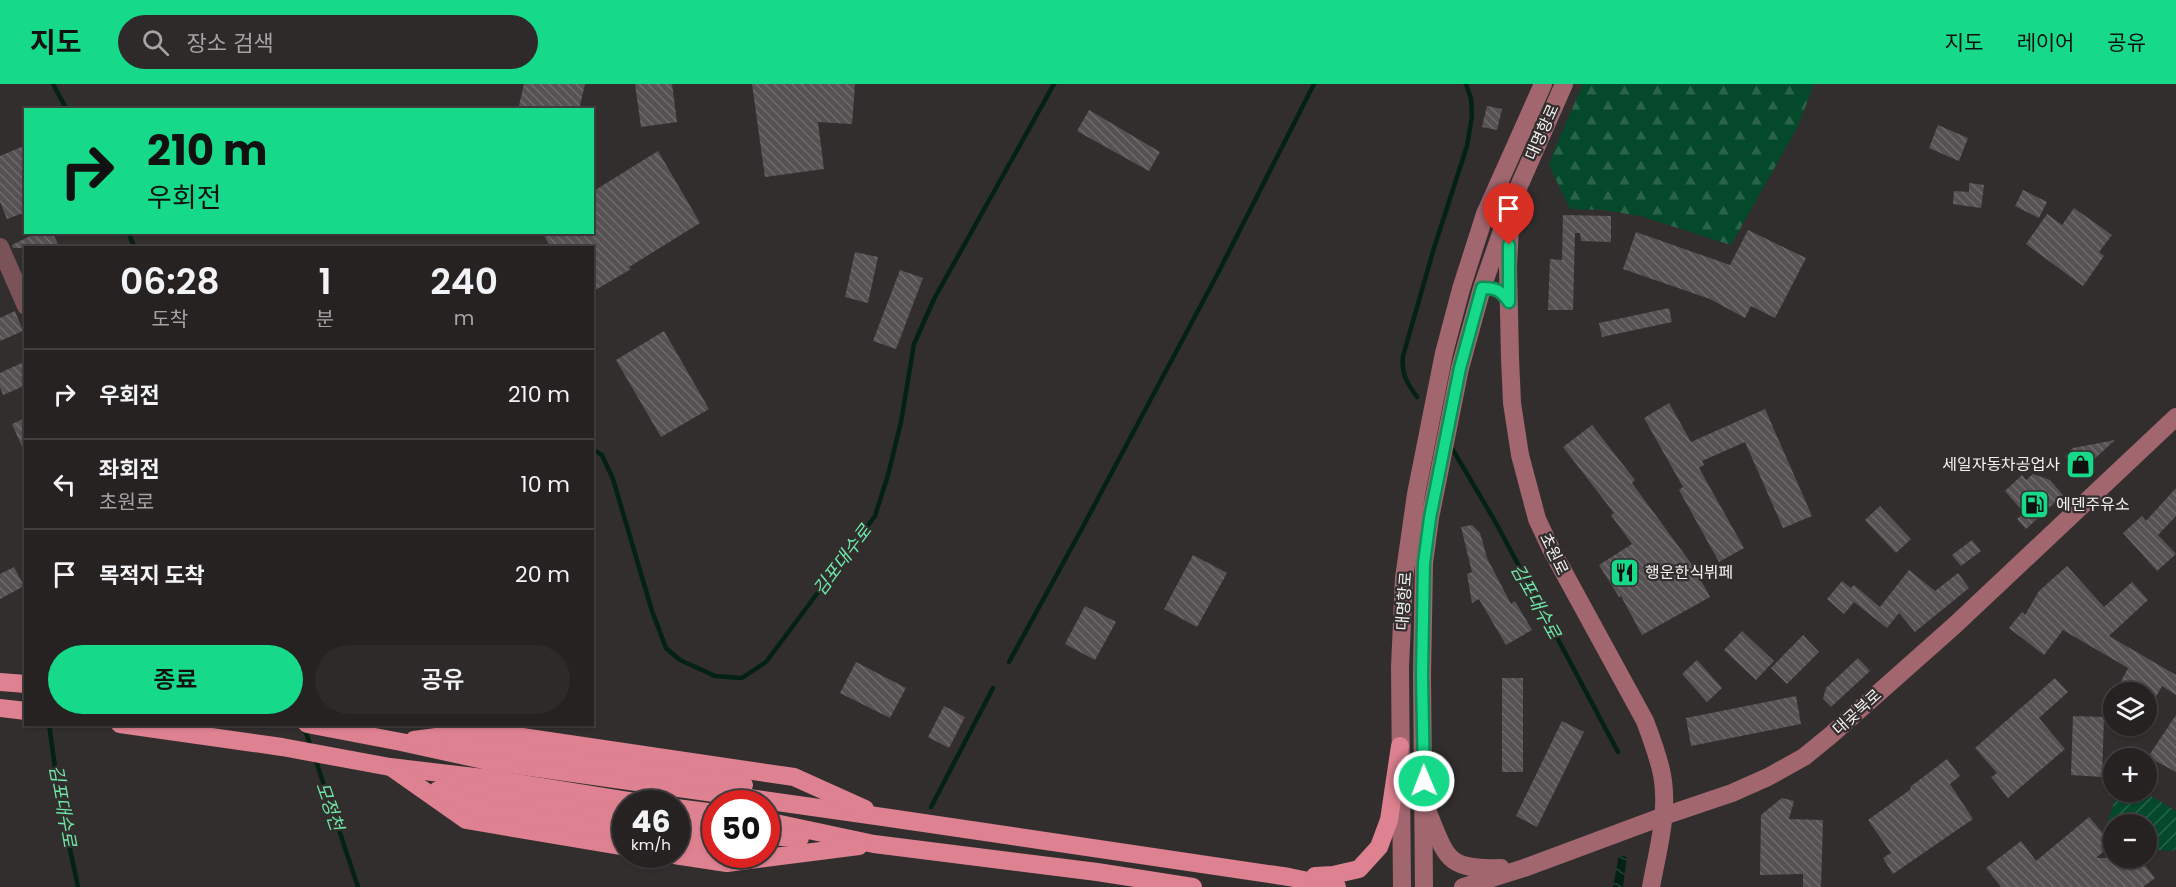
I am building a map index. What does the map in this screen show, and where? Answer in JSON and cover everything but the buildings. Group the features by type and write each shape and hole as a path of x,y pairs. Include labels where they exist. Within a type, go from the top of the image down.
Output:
{"highway":[{"path":"0,682 24,684"},
{"path":"0,708 24,711"},
{"path":"134,726 282,747 382,766 492,779 612,798"},
{"path":"317,726 488,761 1289,877 1337,887"},
{"path":"401,742 481,731 794,777 883,817"},
{"path":"1289,877 1334,876 1359,869 1379,848 1389,820 1400,746"},
{"path":"382,766 498,797 612,815"},
{"path":"382,766 473,807 612,830"},
{"path":"382,766 466,820 612,846"},
{"path":"780,824 874,844"},
{"path":"780,837 874,844 1097,872 1193,887"},
{"path":"780,847 874,844"},
{"path":"690,857 727,863 874,844"}],"main road":[{"name":"대명항로","path":"1402,887 1400,667 1404,579 1416,494 1444,353 1461,289 1485,214 1543,84"},
{"name":"대명항로","path":"1424,887 1422,675 1424,563 1430,518 1460,368 1482,288 1512,202 1564,84"},
{"name":"초원로","path":"1512,202 1508,267 1515,432 1537,519 1572,590 1645,721 1662,772 1664,816 1651,887"},
{"path":"1482,288 1496,288 1509,302"},
{"name":"대곶북로","path":"1463,887 1524,868 1732,793 1804,757 1955,625 2176,417"},
{"path":"1424,802 1445,854 1460,864 1474,869 1524,868"},
{"path":"1499,887 1524,868"}],"street":[{"path":"0,247 24,301"}],"green space":[{"path":"1583,84 1814,84 1798,126 1731,245 1640,216 1603,210 1570,209 1549,165"},
{"path":"2157,800 2176,811 2176,848 2173,851 2157,848 2157,814 2110,814 2114,802 2157,802"}],"water":[{"path":"1619,855 1627,857 1623,887 1613,887"}],"waterway":[{"name":"모정천","path":"53,84 66,108"},
{"name":"김포대수로","path":"594,450 602,455 613,479 652,611 666,648 680,660 715,676 742,678 766,662 875,516 901,422 914,344 934,299 1054,84"},
{"path":"1009,662 1217,275 1314,84"},
{"name":"김포대수로","path":"1417,397 1405,378 1403,356 1434,248 1467,146 1472,116 1471,99 1466,84"},
{"name":"모정천","path":"129,234 134,246"},
{"name":"김포대수로","path":"1453,450 1496,523 1618,752"},
{"path":"931,807 993,688"},
{"name":"김포대수로","path":"49,726 59,797 78,887"},
{"name":"모정천","path":"305,730 311,747"},
{"name":"모정천","path":"315,758 358,887"}],"place":[{"name":"세일자동차공업사","path":"2081,464"},
{"name":"에덴주유소","path":"2035,504"},
{"name":"행운한식뷔페","path":"1624,572"}],"route":[{"path":"1424,781 1422,675 1424,563 1430,518 1460,368 1482,288 1496,288 1509,302 1509,245"}]}
